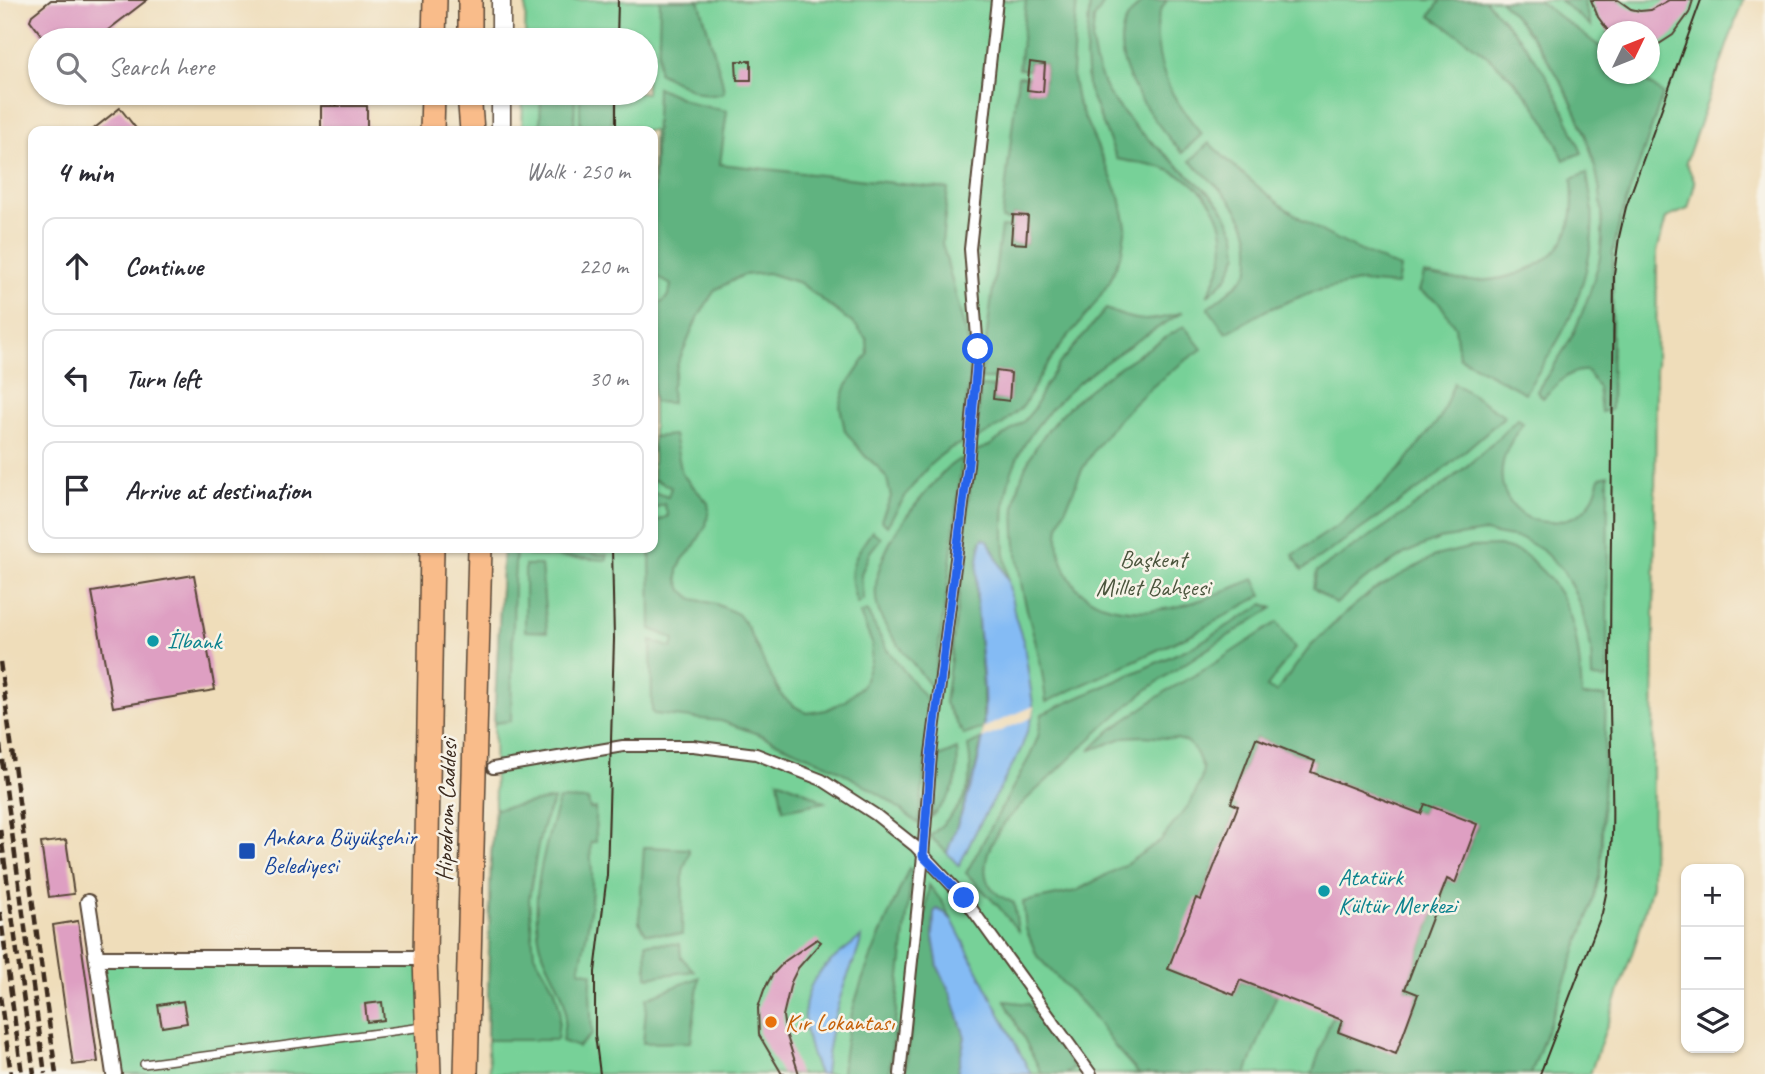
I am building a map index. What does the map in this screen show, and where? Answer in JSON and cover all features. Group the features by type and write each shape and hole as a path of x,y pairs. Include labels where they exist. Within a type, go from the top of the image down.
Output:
{"main road":[{"path":"434,28 435,0"},
{"path":"470,0 470,28"},
{"path":"432,126 433,105"},
{"path":"470,105 472,126"},
{"name":"Hipodrom Caddesi","path":"429,1074 425,958 432,553"},
{"name":"Hipodrom Caddesi","path":"466,1074 480,553"}],"street":[{"path":"501,0 501,28"},
{"path":"900,1074 931,754 968,465 978,349 970,249 997,0"},
{"path":"501,105 501,126"},
{"path":"493,768 623,746 693,746 756,754 822,780 876,815 915,846 964,898 1091,1074"},
{"path":"88,902 114,1074"},
{"path":"97,958 425,958"}],"lane":[{"path":"144,1064 427,1027"}],"green space":[{"name":"Başkent Millet Bahçesi","path":"526,0 1743,0 1686,162 1695,183 1688,209 1666,218 1657,252 1652,885 1637,939 1590,1074 490,1074 487,1040 491,858 495,809 494,729 503,553 658,553 658,126 522,126 523,105 658,105 658,28 525,28"},
{"path":"660,0 699,0 724,92 717,95 700,93 658,72"},
{"path":"1026,0 1077,0 1072,74 1077,101 1120,197 1126,226 1122,251 1110,281 1090,311 1064,341 1024,405 1003,424 977,439 980,386 994,387 993,399 1009,400 1011,373 996,371 995,379 981,379 1001,227 1012,228 1011,243 1026,244 1028,216 1013,215 1012,221 1002,219 1018,76 1028,77 1028,90 1043,91 1045,64 1030,62 1029,70 1019,69"},
{"path":"1090,0 1106,0 1094,19 1092,42 1096,64 1107,92 1136,128 1222,207 1236,234 1238,254 1227,278 1207,296 1223,255 1221,225 1216,211 1199,189 1174,173 1155,166 1117,159 1088,88 1086,55"},
{"path":"1144,0 1167,0 1157,25 1162,69 1178,102 1202,134 1182,153 1147,110 1136,92 1122,55 1121,38 1126,21"},
{"path":"1441,0 1485,0 1498,14 1524,43 1549,81 1582,153 1564,160 1550,130 1525,93 1480,51 1430,16"},
{"path":"1500,0 1537,0 1597,45 1597,84 1650,84 1663,94 1620,220 1613,252 1611,410 1601,412 1598,387 1587,371 1568,376 1543,398 1537,391 1570,340 1582,314 1599,259 1602,222 1599,187 1591,152 1578,118 1563,85 1523,25"},
{"path":"1559,0 1583,0 1591,26"},
{"path":"658,87 694,104 727,111 720,164 948,189 942,243 972,357 962,443 929,466 887,526 881,520 891,497 887,479 845,431 840,406 846,387 868,354 867,340 856,326 800,283 768,273 743,275 715,290 697,319 678,363 671,388 672,403 658,402 658,304 666,299 671,285 658,278 658,126 656,126"},
{"path":"541,105 575,105 574,126 540,126"},
{"path":"580,105 611,105 612,126 580,126"},
{"path":"1209,143 1260,188 1302,219 1337,239 1400,268 1397,285 1358,282 1312,292 1267,310 1226,333 1208,308 1245,276 1250,261 1249,240 1246,226 1231,202 1190,161"},
{"path":"1587,173 1592,205 1592,231 1582,284 1564,330 1525,393 1459,357 1455,327 1439,302 1419,291 1424,274 1460,280 1486,280 1515,274 1543,262 1563,241 1569,227 1573,197 1572,179"},
{"path":"1106,309 1144,320 1183,312 1128,347 1074,387 1050,410 1030,436 1015,465 1006,496 1004,517 1008,581 988,540 981,541 976,596 983,687 983,728 964,735 945,703 961,580 963,534 976,451 989,446 1024,421 1034,409 1059,364"},
{"path":"1184,326 1202,349 1136,402 1094,450 1081,471 1061,519 1058,539 1061,556 1070,578 1081,592 1101,604 1121,609 1160,610 1179,606 1254,579 1262,595 1196,632 1046,702 1039,658 1022,590 1016,544 1015,507 1022,475 1036,447 1055,422 1078,399 1103,378"},
{"path":"1454,383 1505,416 1429,482 1302,570 1293,555 1343,522 1398,471 1440,418"},
{"path":"1518,418 1523,423 1506,452 1502,474 1507,496 1520,513 1529,518 1553,522 1573,517 1589,504 1600,477 1608,475 1607,679 1592,678 1591,648 1582,611 1563,571 1542,550 1523,539 1484,532 1439,539 1406,553 1364,580 1336,604 1313,588 1317,571 1448,482"},
{"path":"674,435 682,474 708,503 706,526 678,570 682,590 693,599 716,604 738,614 747,626 782,696 807,713 826,710 845,701 863,685 871,661 872,643 860,614 867,611 886,648 931,705 919,824 887,799 835,768 758,734 721,721 652,712 651,641 672,648 674,639 651,629 650,553 658,553 658,521 668,516 664,504 658,507 658,494 668,497 671,487 658,481 658,437"},
{"path":"962,459 933,689 884,623 877,607 878,573 884,555 902,523 941,474"},
{"path":"872,531 881,538 870,552 861,574 863,599 857,603 851,573 860,549"},
{"path":"1499,546 1526,556 1560,594 1568,610 1577,643 1582,696 1606,696 1601,869 1590,912 1531,1074 1312,1074 1332,1016 1342,1019 1338,1032 1396,1053 1418,994 1405,989 1447,879 1455,882 1477,825 1425,804 1421,814 1311,772 1315,761 1256,738 1231,802 1238,806 1201,900 1234,994 1240,980 1277,994 1246,1074 1139,1074 1090,1012 1037,956 1026,929 1023,902 1076,891 1125,865 1161,840 1191,802 1203,769 1188,742 1177,739 1125,737 1089,751 1111,730 1168,690 1206,669 1277,622 1295,648 1267,687 1276,692 1310,647 1372,591 1435,556 1472,547"},
{"path":"503,553 516,553 511,721 494,723"},
{"path":"592,553 607,555 607,560 527,555"},
{"path":"525,565 541,565 547,632 525,631"},
{"path":"1264,604 1273,608 1169,674 1125,708 1008,819 993,841 985,871 993,890 1014,903 1018,931 966,873 1030,756 1038,737 1042,714 1194,646"},
{"path":"982,739 973,780 947,853 930,836 950,817 964,797 970,774 968,746"},
{"path":"957,749 954,787 931,817 939,757"},
{"path":"778,780 802,790 825,802 783,810"},
{"path":"554,799 543,825 529,899 534,954 555,990 560,1010 557,1040 487,1040 491,858 495,809"},
{"path":"559,799 588,800 590,809 595,808 596,842 591,842 591,903 579,970 592,973 592,1034 578,1047 562,1041 564,1003 542,950 537,925 540,870"},
{"path":"644,847 689,849 683,871 682,935 646,933 639,922"},
{"path":"909,868 912,871 889,1074 842,1074 850,1020 866,968"},
{"path":"929,885 952,920 940,910 934,912 933,937 938,967 951,994 965,1037 957,1074 905,1074"},
{"path":"646,943 680,944 681,957 694,971 647,977"},
{"path":"97,958 425,958 429,1074 114,1074"},
{"path":"699,977 691,1042 643,1043 647,998"},
{"path":"1005,1001 1029,1004 1074,1067 1066,1074 1042,1074"}],"water":[{"path":"983,538 988,540 1008,581 1024,644 1034,711 1021,749 959,866 947,853 973,780 983,735 984,695 977,575"},
{"path":"937,909 952,920 1031,1074 957,1074 965,1037 951,994 938,967 933,937 934,912"},
{"path":"861,937 835,1016 825,1074 819,1074 807,1036 807,997 819,973"}],"pier":[{"path":"1034,706 1031,718 982,739 983,728"}],"building":[{"path":"51,0 147,0 111,28 36,28 30,20 32,15"},
{"path":"1591,0 1618,0 1631,9 1640,11 1651,10 1669,0 1693,0 1689,13 1673,35 1660,43 1660,21 1601,21"},
{"path":"736,61 751,61 751,80 737,80"},
{"path":"1030,62 1045,64 1043,92 1027,90"},
{"path":"321,106 367,106 367,126 321,126"},
{"path":"120,108 134,126 97,126"},
{"path":"1013,215 1028,216 1026,244 1011,243"},
{"path":"996,371 1011,373 1009,401 993,399"},
{"name":"İlbank","path":"194,575 215,690 113,707 92,592"},
{"name":"Atatürk Kültür Merkezi","path":"1256,738 1315,761 1311,772 1421,814 1425,804 1477,824 1455,883 1447,879 1405,989 1418,994 1396,1054 1338,1032 1342,1020 1240,980 1234,995 1168,969 1196,898 1201,900 1238,806 1231,803"},
{"path":"66,840 74,894 49,897 41,843"},
{"path":"78,921 98,1062 73,1065 53,925"},
{"path":"817,939 821,942 798,968 791,982 783,1016 799,1074 782,1074 759,1035 758,1008 772,975 785,961"},
{"path":"183,1001 187,1023 162,1027 158,1005"},
{"path":"382,1002 384,1020 367,1022 365,1004"}],"tram line":[{"path":"617,28 618,0"},
{"path":"1540,1074 1602,913 1611,857 1610,635 1614,274 1619,237 1626,207 1701,0"},
{"path":"616,105 616,126"},
{"path":"600,1074 595,1035 595,972 607,875 614,639 612,553"}],"railway":[{"path":"0,662 56,1074"},
{"path":"0,745 45,1074"},
{"path":"0,829 34,1074"},
{"path":"0,912 22,1074"},
{"path":"0,996 11,1074"}],"place":[{"name":"İlbank","path":"153,641"},
{"name":"Ankara Büyükşehir Belediyesi","path":"247,851"},
{"name":"Atatürk Kültür Merkezi","path":"1324,891"},
{"name":"Kır Lokantası","path":"771,1022"}],"route":[{"path":"964,898 923,856 931,754 968,465 978,349"}]}
